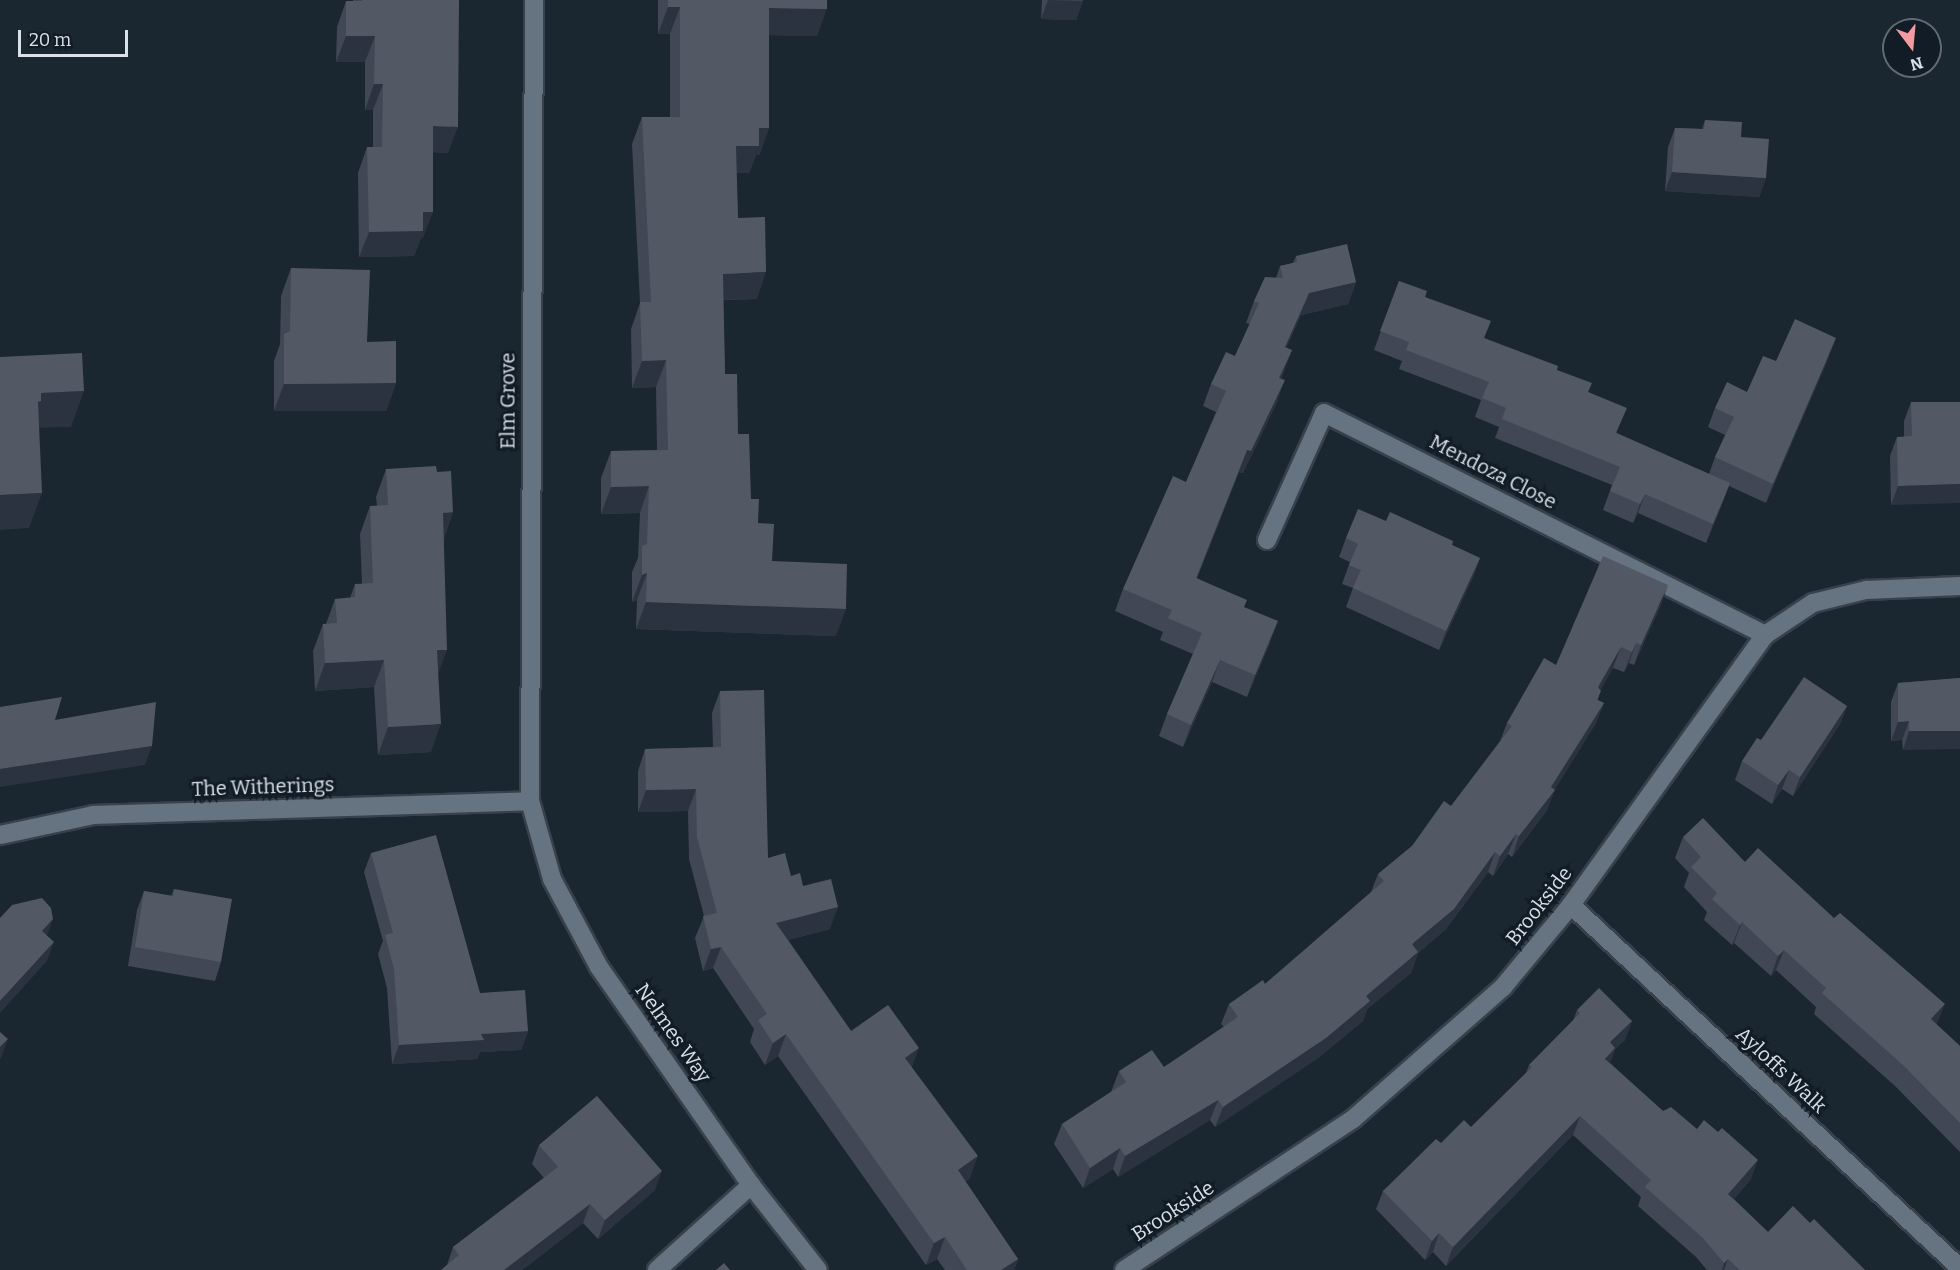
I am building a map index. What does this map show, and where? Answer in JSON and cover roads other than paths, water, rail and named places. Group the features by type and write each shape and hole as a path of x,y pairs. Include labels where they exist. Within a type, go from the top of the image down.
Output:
{"street":[{"name":"Elm Grove","path":"530,801 534,0"},
{"name":"Mendoza Close","path":"1267,540 1324,413 1765,635"},
{"name":"Brookside","path":"1124,1270 1353,1119 1503,987 1571,904 1765,635 1813,603 1866,590 1960,586"},
{"name":"The Witherings","path":"0,835 93,815 530,801"},
{"name":"Nelmes Way","path":"530,801 552,879 599,967 752,1185 818,1270"},
{"name":"Ayloffs Walk","path":"1571,904 1960,1268"},
{"path":"657,1270 752,1185"}]}
